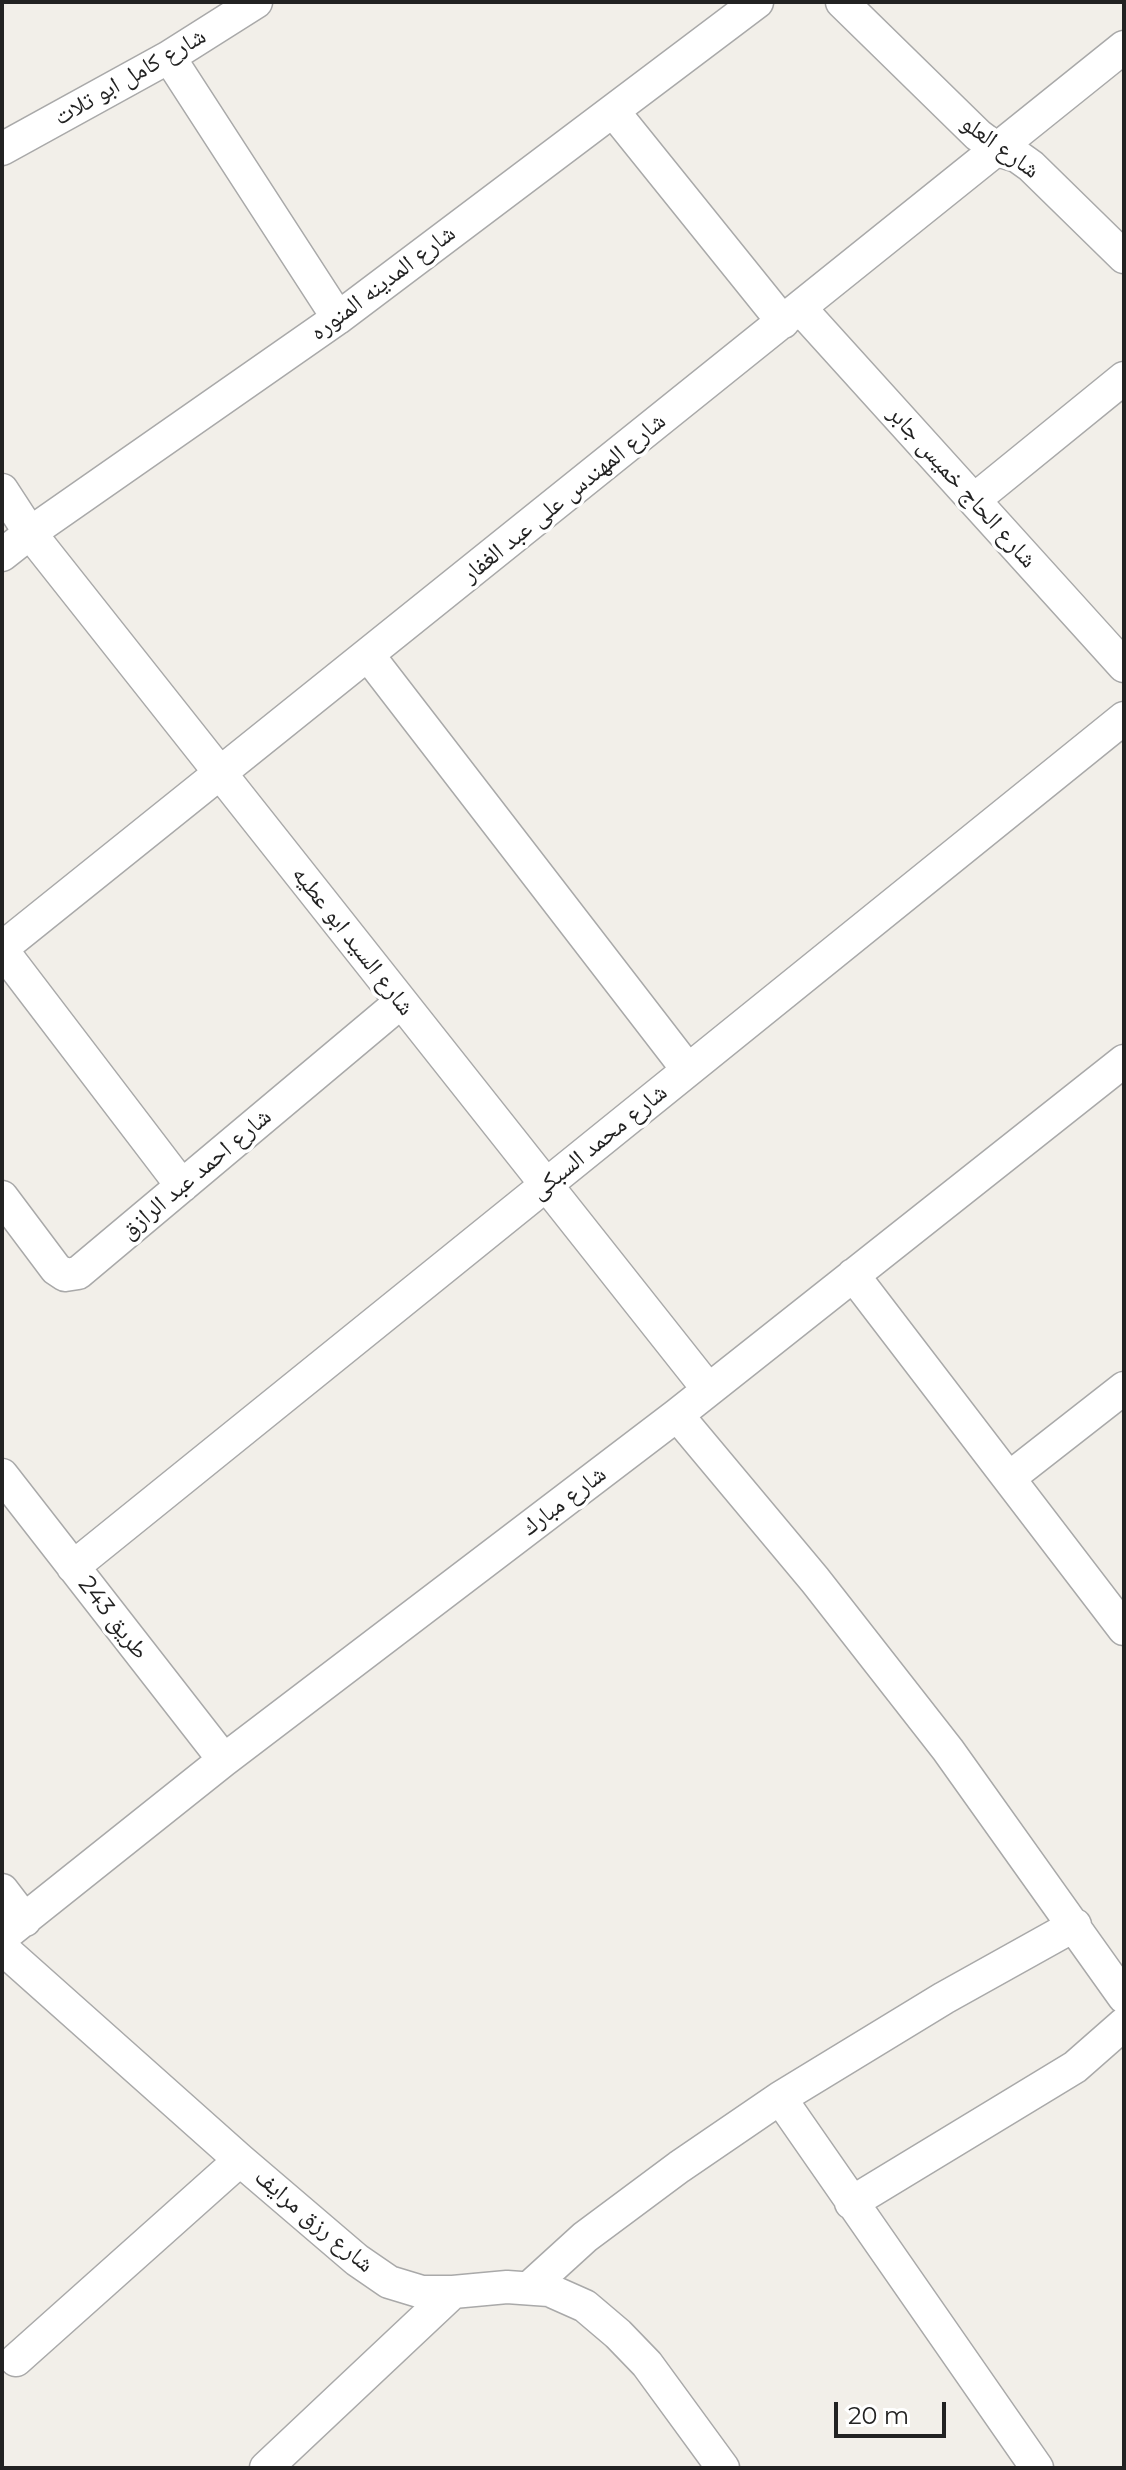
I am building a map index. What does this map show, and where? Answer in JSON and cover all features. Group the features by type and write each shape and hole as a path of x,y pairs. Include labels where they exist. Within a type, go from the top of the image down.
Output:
{"street":[{"name":"شارع المدينه المنوره","path":"2,555 338,318 757,2"},
{"name":"شارع العلو","path":"842,2 978,135 998,150 1017,156 1031,166 1124,257"},
{"name":"شارع كامل ابو تلات","path":"2,149 169,57 246,5"},
{"name":"شارع المهندس على عبد الغفار","path":"2,949 1124,47"},
{"path":"169,57 338,318"},
{"name":"شارع الحاج خميس جابر","path":"613,111 792,315 974,500 1124,666"},
{"path":"974,500 1124,378"},
{"name":"شارع السيد ابو عطيه","path":"2,490 30,533 708,1389"},
{"path":"368,655 688,1070"},
{"name":"شارع محمد السبكى","path":"73,1567 1124,718"},
{"path":"2,949 182,1186"},
{"name":"شارع احمد عبد الرازق","path":"2,1197 56,1269 65,1275 78,1273 401,1002"},
{"name":"شارع مبارك","path":"14,1928 224,1760 677,1415 1124,1061"},
{"path":"853,1275 1124,1629"},
{"path":"1009,1478 1124,1388"},
{"path":"677,1415 834,1604 948,1750 1124,1997"},
{"name":"طريق 243","path":"2,1475 224,1760"},
{"path":"2,1890 14,1928"},
{"path":"529,2288 585,2237 679,2167 780,2098 944,1998 1075,1925"},
{"name":"شارع رزق مرايف","path":"2,1948 240,2160 357,2260 389,2282 422,2292 478,2288 549,2290 585,2306 647,2364 723,2468"},
{"path":"851,2203 1075,2067 1124,2024"},
{"path":"780,2098 1037,2468"},
{"path":"16,2360 240,2160"},
{"path":"266,2468 453,2292"}]}
